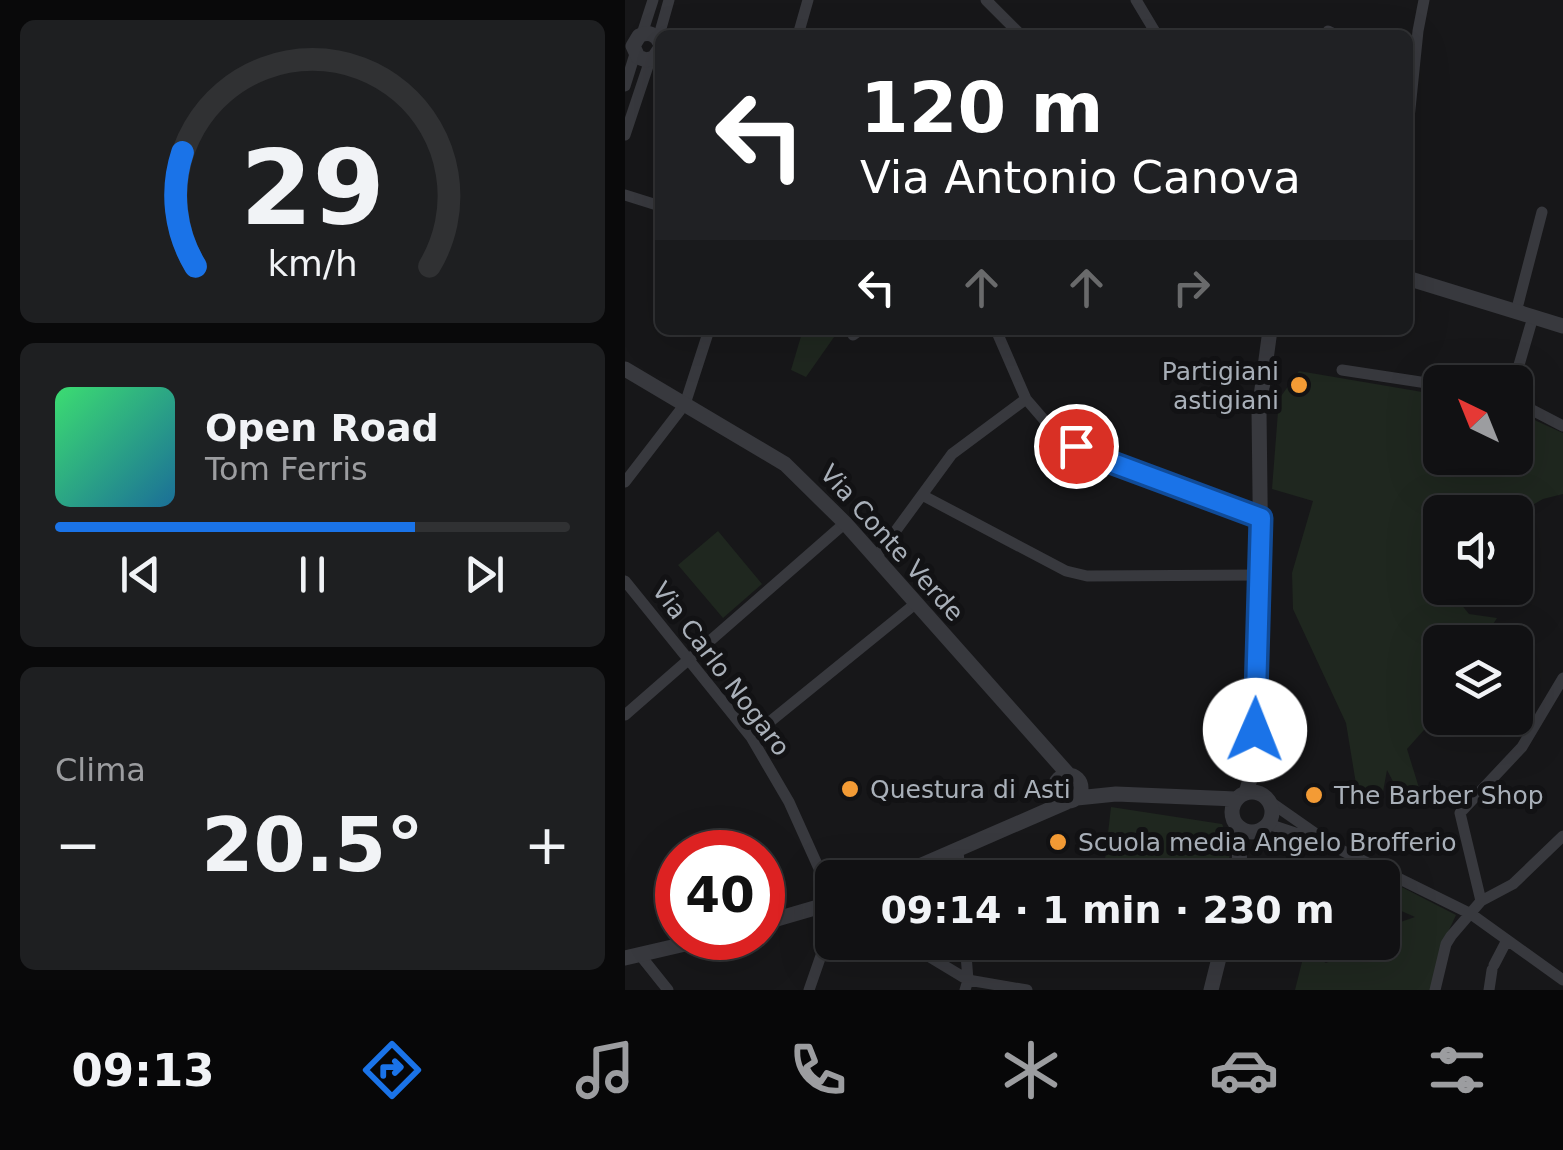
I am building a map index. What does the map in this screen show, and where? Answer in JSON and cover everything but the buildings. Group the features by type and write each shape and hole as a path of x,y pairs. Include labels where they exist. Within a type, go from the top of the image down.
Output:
{"street":[{"path":"625,135 648,46 653,0"},
{"path":"655,30 669,0"},
{"path":"799,30 808,0"},
{"path":"986,0 1016,30"},
{"path":"1135,0 1154,30"},
{"path":"1413,38 1424,0"},
{"path":"625,86 648,46"},
{"path":"625,195 655,204"},
{"path":"1516,312 1541,212"},
{"path":"1413,280 1563,326"},
{"path":"1520,365 1533,317"},
{"path":"625,482 685,404 707,335"},
{"path":"998,335 1027,399 1058,436 1094,456 1261,518"},
{"path":"1247,860 1272,814 1255,762 1261,575 1259,410 1271,335"},
{"name":"Via Conte Verde","path":"625,369 785,464 845,523 1045,752 1067,788"},
{"path":"1342,370 1423,382"},
{"path":"875,558 952,454 1027,399"},
{"path":"1533,410 1563,426"},
{"path":"922,495 1066,572 1087,576 1261,575"},
{"path":"625,715 845,523"},
{"name":"Via Carlo Nogaro","path":"625,581 751,737 789,802 815,866"},
{"path":"751,737 915,604"},
{"path":"1481,901 1460,813 1522,747 1563,678"},
{"path":"1238,860 1236,824 1241,796 1255,762"},
{"path":"933,860 1033,818 1067,788 1201,800 1241,796 1267,799 1331,844 1471,914 1563,980"},
{"path":"1201,800 1236,824 1331,844"},
{"path":"1435,990 1446,944 1481,901 1513,884 1563,836"},
{"path":"958,849 959,860"},
{"path":"785,917 815,909"},
{"path":"1489,990 1493,967 1507,940"},
{"path":"632,956 668,990"},
{"path":"809,990 817,960"},
{"path":"931,960 967,985 1027,990"},
{"path":"966,960 967,985"},
{"path":"1211,990 1218,960"}],"shaded area":[{"path":"801,335 835,335 806,377 791,370"},
{"path":"1299,371 1423,392 1423,475 1533,475 1533,419 1563,433 1563,494 1533,505 1533,495 1423,495 1423,605 1462,605 1469,614 1497,618 1493,625 1423,625 1423,731 1407,749 1424,804 1398,791 1387,770 1381,803 1357,790 1346,723 1293,609 1292,573 1313,501 1272,489 1279,399"},
{"path":"718,531 762,584 723,618 678,565"},
{"path":"1111,807 1222,824 1232,847 1229,860 1105,860"},
{"path":"1400,886 1456,915 1443,943 1431,990 1295,990 1302,960 1400,960 1400,922 1415,917 1400,910"}],"place":[{"name":"Partigiani astigiani","path":"1299,385"},
{"name":"Questura di Asti","path":"850,789"},
{"name":"The Barber Shop","path":"1314,795"},
{"name":"Scuola media Angelo Brofferio","path":"1058,842"}],"route":[{"path":"1076,446 1261,518 1255,730"}]}
